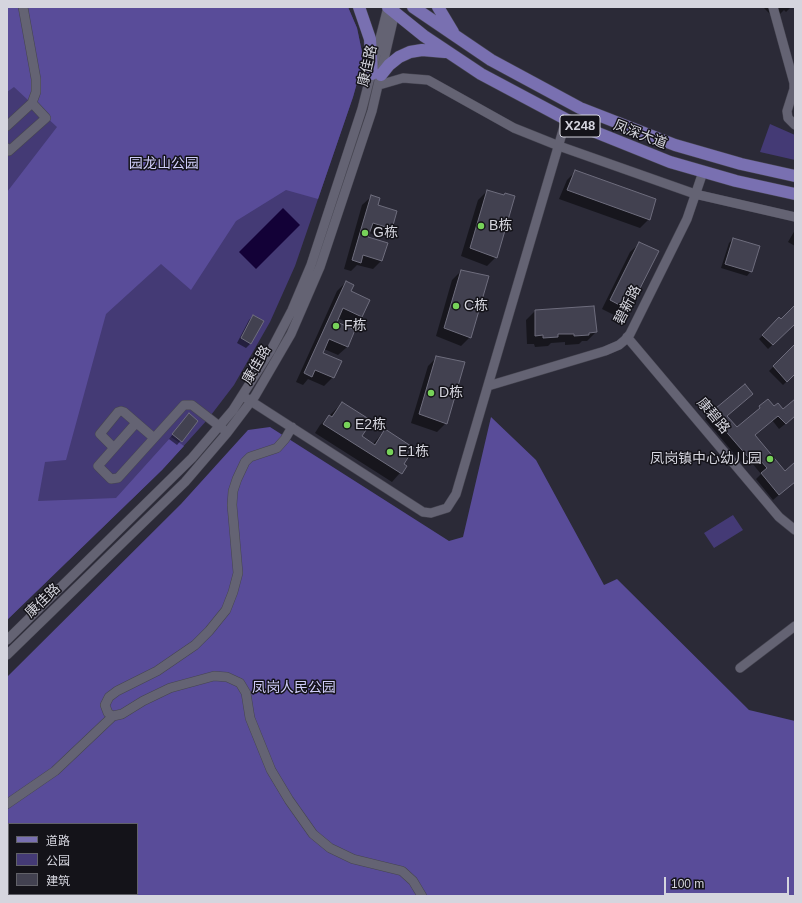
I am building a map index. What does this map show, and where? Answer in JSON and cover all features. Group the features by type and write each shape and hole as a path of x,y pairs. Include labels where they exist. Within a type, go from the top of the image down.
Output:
{"main road":[{"path":"359,7 370,39 377,78"},
{"name":"凤深大道","path":"413,7 463,42 550,93 612,121 708,155 795,176"},
{"path":"438,7 452,31 463,42"},
{"name":"凤深大道","path":"392,9 446,52 511,92 566,120 637,150 703,172 795,194"},
{"path":"377,78 399,57 410,52 422,50 446,52"}],"street":[{"path":"7,126 32,103 36,92 36,79 23,7"},
{"path":"773,7 794,84 794,89 787,111 788,118 795,125"},
{"name":"康佳路","path":"7,655 170,497 227,433 251,401 291,334 310,292 360,149 392,9"},
{"path":"377,78 428,80 514,128 559,146 695,194 795,217"},
{"name":"康佳路","path":"7,640 162,489 219,427 243,396 271,350 301,288 350,147 377,78"},
{"path":"7,148 9,151 46,118 32,103"},
{"path":"243,396 423,512 440,512 453,502 566,120"},
{"name":"碧新路","path":"488,386 605,352 619,345 627,337 687,219 703,172"},
{"name":"康碧路","path":"627,337 780,517 795,530"},
{"path":"136,423 98,466 111,479 115,480 118,478 181,407 187,404 192,405 227,433"},
{"path":"114,448 101,436 101,431 121,411 154,438"},
{"path":"113,716 108,713 105,705 109,697 117,691 157,671 195,645 209,632 226,610 238,573 232,506 237,479 245,462 250,458 277,448 285,440 292,427"},
{"path":"740,668 795,626"},
{"path":"7,804 55,771 113,716 122,714 143,701 170,688 214,676 227,677 240,683 246,693 250,718 271,770 289,800 313,834 330,848 353,859 402,872 414,882 422,896"}],"green space":[{"name":"园龙山公园","path":"7,7 348,7 357,28 362,52 362,65 353,97 295,266 270,322 234,385 208,419 162,470 7,620"},
{"name":"园龙山公园","path":"7,7 348,7 357,28 362,52 362,65 353,97 318,199 286,190 236,221 191,290 161,264 106,314 66,460 45,462 38,501 116,498 171,437 184,446 162,470 7,620 7,192 57,127 14,87 7,92"},
{"path":"770,124 795,135 795,160 760,152"},
{"name":"凤岗人民公园","path":"491,417 536,460 604,585 617,579 749,710 795,721 795,896 7,896 7,677 181,504 248,430 270,427 449,541 463,537"},
{"path":"733,515 743,530 714,548 704,533"}],"shaded area":[{"path":"283,208 300,225 256,269 239,252"}],"building":[{"path":"575,170 656,199 650,220 567,190"},
{"name":"B栋","path":"487,190 504,195 505,193 515,196 497,258 470,248"},
{"name":"G栋","path":"371,195 380,198 378,205 397,211 392,229 373,223 368,237 388,243 382,261 363,255 361,263 352,260"},
{"path":"733,238 760,246 752,272 725,264"},
{"path":"639,242 659,251 629,310 610,300"},
{"name":"C栋","path":"461,270 489,276 471,338 444,328"},
{"name":"F栋","path":"346,281 354,285 351,291 370,300 362,317 343,308 337,322 355,330 348,347 329,339 323,353 342,361 334,378 315,370 312,377 304,373"},
{"path":"795,305 795,324 773,345 762,335 779,317 781,319"},
{"path":"594,306 597,332 589,333 589,335 574,336 574,334 558,334 558,337 543,338 543,335 535,336 535,310"},
{"path":"253,315 264,321 251,344 241,338"},
{"path":"795,344 795,374 787,382 773,366"},
{"name":"D栋","path":"436,356 465,362 447,424 419,414"},
{"path":"745,384 753,394 727,416 737,427 760,408 759,406 768,399 774,406 778,403 783,409 795,399 795,416 786,424 778,416 755,435 785,471 795,462 795,482 779,495 761,473 767,468 753,452 748,457 710,413"},
{"path":"342,402 372,421 362,436 375,445 385,429 414,448 404,464 407,466 402,474 323,424 329,415 332,417"},
{"path":"189,413 198,421 182,442 172,434"}],"place":[{"name":"B栋","path":"481,226"},
{"name":"G栋","path":"365,233"},
{"name":"C栋","path":"456,306"},
{"name":"F栋","path":"336,326"},
{"name":"D栋","path":"431,393"},
{"name":"E2栋","path":"347,425"},
{"name":"E1栋","path":"390,452"},
{"name":"凤岗镇中心幼儿园","path":"770,459"}]}
